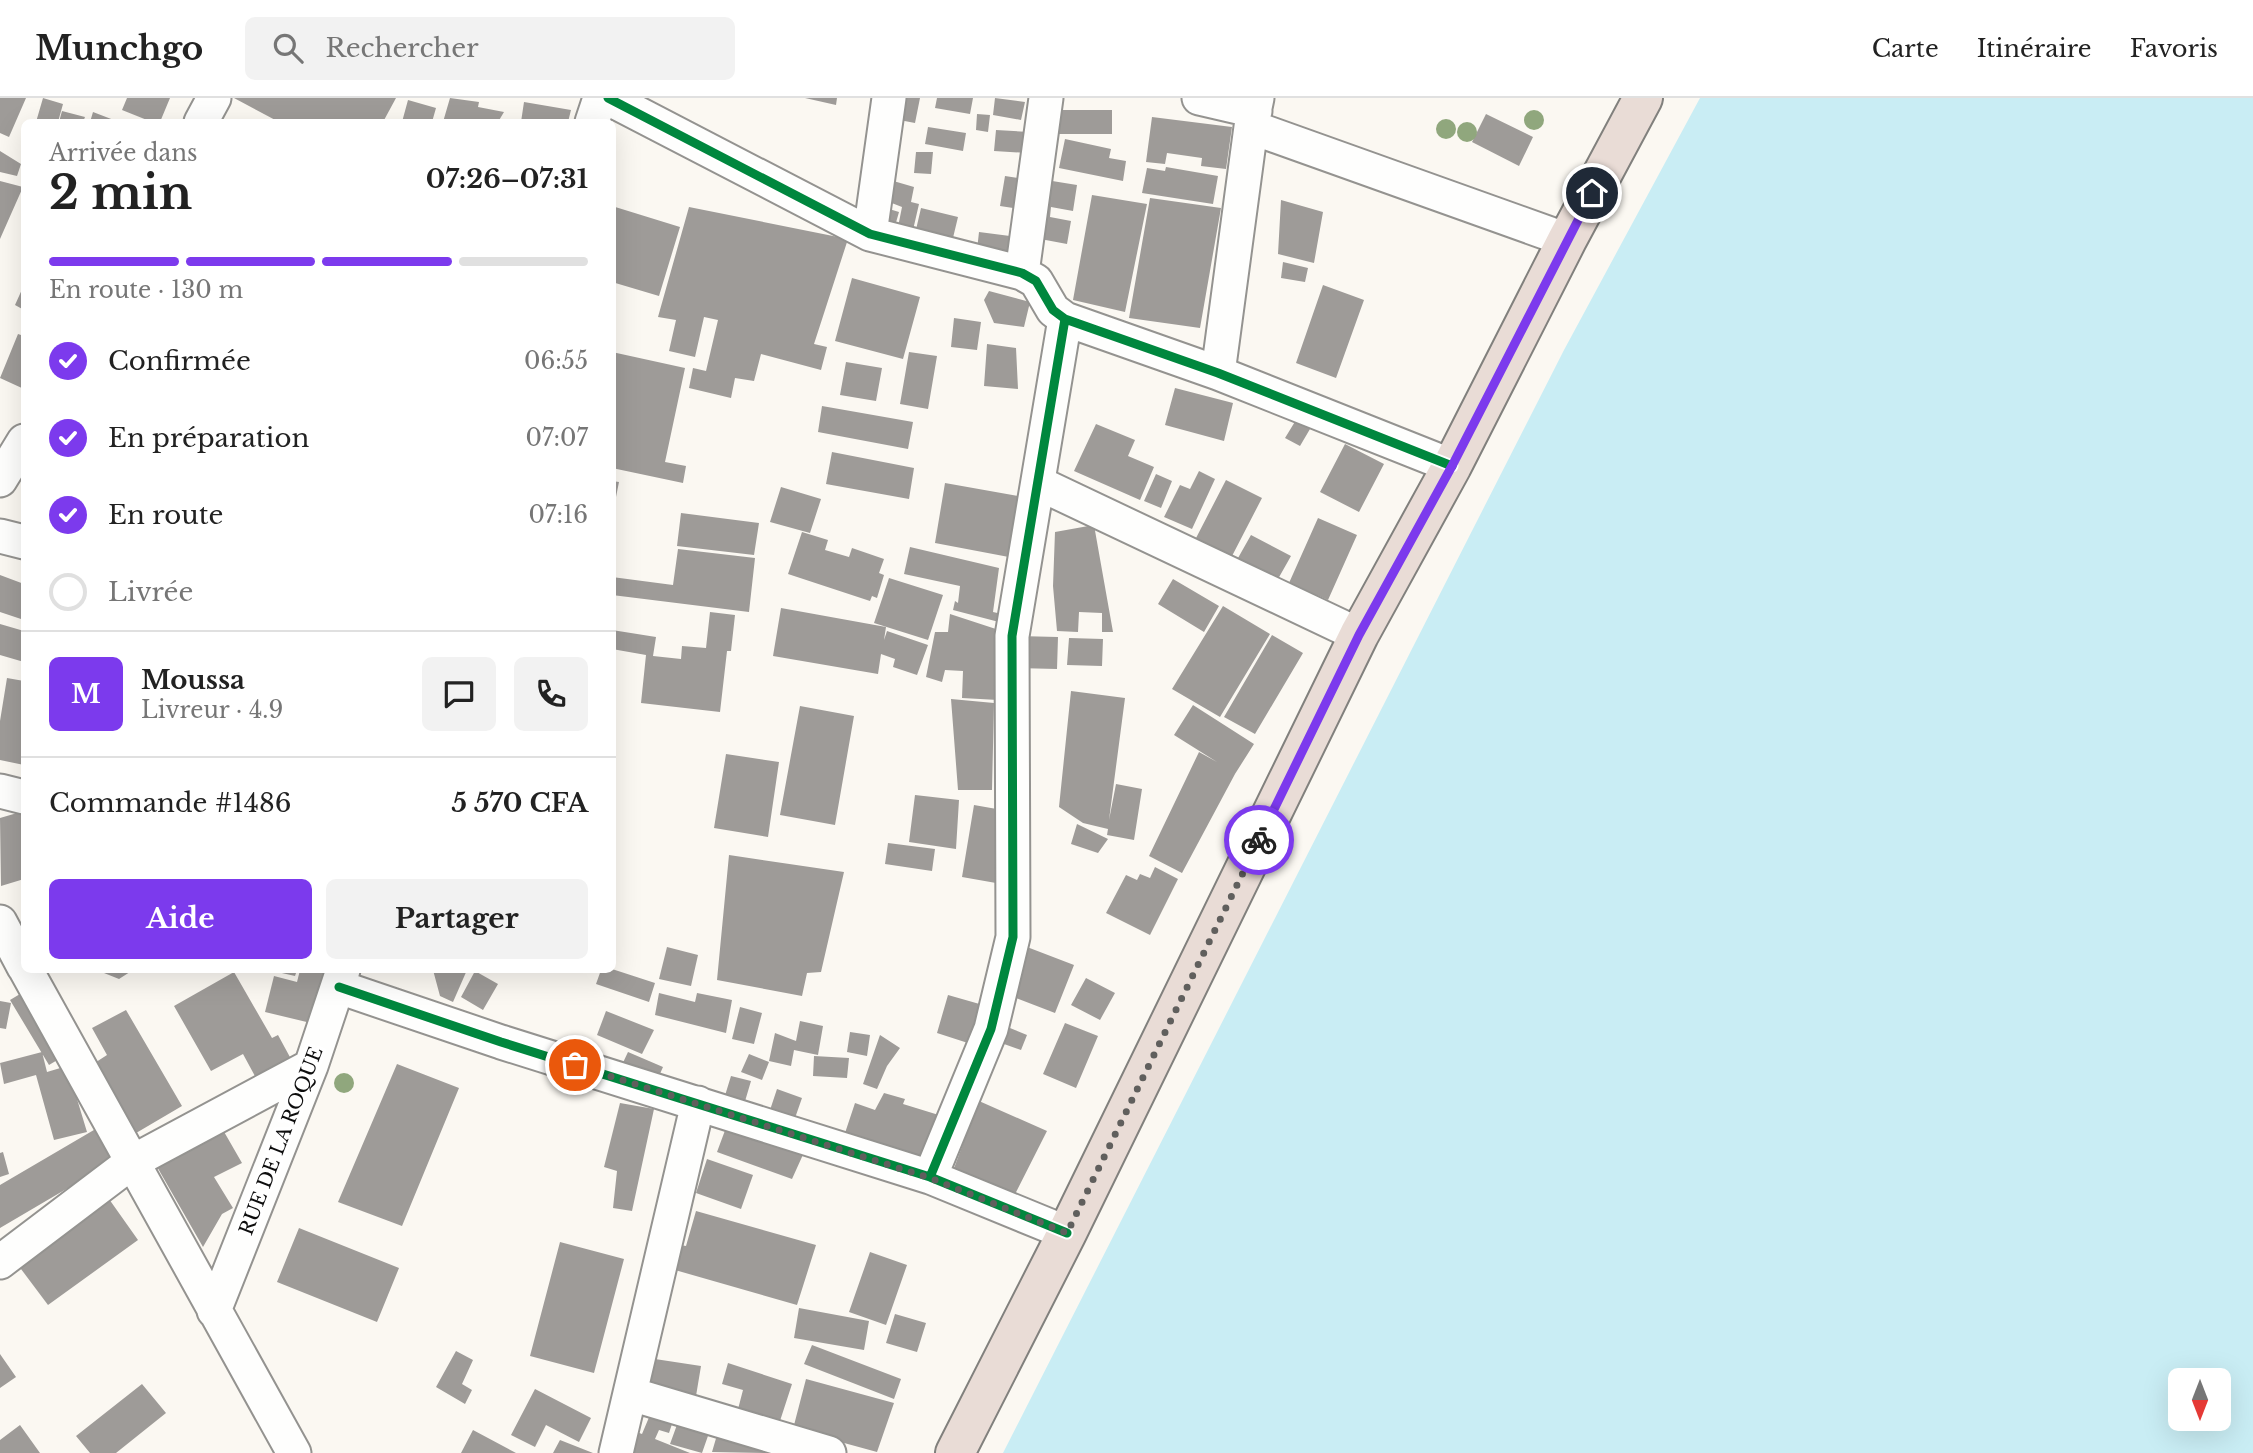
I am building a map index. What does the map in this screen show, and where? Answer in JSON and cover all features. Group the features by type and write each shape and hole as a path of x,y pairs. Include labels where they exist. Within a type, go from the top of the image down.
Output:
{"highway":[{"path":"955,1453 1067,1233 1359,635 1452,466 1643,98"}],"street":[{"path":"203,119 214,98"},
{"path":"593,119 600,98"},
{"path":"607,98 870,234 1022,273 1036,281 1053,310 1065,319 1218,373 1452,466"},
{"path":"870,234 889,98"},
{"path":"1022,273 1046,98"},
{"path":"1199,98 1254,112 1567,240"},
{"path":"1218,373 1254,112"},
{"path":"930,1178 991,1029 1013,937 1012,636 1065,319"},
{"path":"0,480 21,446"},
{"path":"1038,483 1359,635"},
{"path":"0,536 21,541"},
{"path":"0,791 21,796"},
{"path":"0,922 21,961"},
{"path":"28,973 293,1453"},
{"path":"341,978 501,1042 930,1178 1067,1233"},
{"name":"RUE DE LA ROQUE","path":"214,1311 311,1066 341,978"},
{"path":"0,1262 132,1162 311,1066"},
{"path":"615,1453 698,1103"},
{"path":"631,1394 829,1453"}],"water":[{"path":"1700,98 2253,98 2253,1453 1003,1453 1564,350"}],"building":[{"path":"0,98 26,98 9,137 0,133"},
{"path":"43,98 63,104 59,119 37,119"},
{"path":"127,98 170,98 161,119 144,119 122,110"},
{"path":"234,98 396,98 385,119 273,119"},
{"path":"450,98 479,102 478,107 504,112 500,119 444,119"},
{"path":"805,98 837,98 836,105"},
{"path":"892,98 920,98 915,123 889,118"},
{"path":"937,98 973,98 970,114 935,108"},
{"path":"995,98 1025,102 1021,120 993,115"},
{"path":"408,100 436,108 433,119 403,119"},
{"path":"524,102 571,110 569,119 521,119"},
{"path":"1055,110 1112,110 1112,134 1055,134"},
{"path":"62,111 85,117 84,119 60,119"},
{"path":"93,112 111,119 91,119"},
{"path":"977,114 990,115 988,132 976,130"},
{"path":"1486,114 1533,137 1519,166 1472,142"},
{"path":"1152,117 1232,127 1226,169 1201,166 1202,158 1167,153 1165,164 1146,162"},
{"path":"928,127 966,133 963,151 925,144"},
{"path":"996,130 1029,132 1028,153 994,151"},
{"path":"1065,139 1111,149 1109,158 1126,161 1123,181 1059,168"},
{"path":"0,151 21,164 17,176 0,172"},
{"path":"916,152 933,152 931,174 914,173"},
{"path":"1166,167 1218,176 1213,204 1142,193 1147,168 1165,171"},
{"path":"1005,176 1025,179 1020,209 1000,206"},
{"path":"890,180 914,187 911,202 919,204 913,230 898,227 902,207 884,200"},
{"path":"1046,180 1077,185 1073,211 1051,207 1050,217 1071,221 1067,244 1035,238"},
{"path":"0,181 21,186 21,192 0,239"},
{"path":"1092,195 1147,204 1125,312 1073,300"},
{"path":"1150,198 1221,208 1200,328 1129,318"},
{"path":"1281,200 1323,212 1314,263 1278,254"},
{"path":"876,205 899,212 895,226 872,220"},
{"path":"616,207 680,227 659,296 616,283"},
{"path":"689,207 848,239 814,344 827,347 821,370 761,354 754,381 735,378 731,398 689,388 693,368 706,371 718,320 704,317 695,357 669,351 676,320 658,317"},
{"path":"921,208 958,217 952,242 915,234"},
{"path":"979,232 1010,236 1007,263 976,259"},
{"path":"1283,262 1308,268 1305,282 1281,278"},
{"path":"852,278 920,297 903,359 835,341"},
{"path":"1323,285 1364,300 1336,378 1296,363"},
{"path":"989,291 1030,302 1024,327 994,323 984,300"},
{"path":"21,292 21,308 15,305"},
{"path":"954,318 981,322 977,350 951,347"},
{"path":"18,334 21,335 21,388 0,378"},
{"path":"987,344 1016,348 1018,389 984,386"},
{"path":"909,352 937,356 928,409 900,404"},
{"path":"616,353 685,368 665,462 686,466 683,483 616,469"},
{"path":"846,362 882,368 876,401 840,395"},
{"path":"1175,388 1233,403 1224,441 1165,425"},
{"path":"822,406 913,422 908,449 818,432"},
{"path":"1296,420 1310,429 1300,446 1285,438"},
{"path":"1096,424 1135,440 1128,456 1154,467 1140,500 1074,471"},
{"path":"1345,444 1384,464 1359,512 1320,492"},
{"path":"832,452 914,468 909,499 826,484"},
{"path":"1199,471 1215,479 1192,529 1164,517 1180,485 1190,489"},
{"path":"1156,474 1172,481 1161,508 1144,501"},
{"path":"1226,480 1262,498 1231,558 1195,540"},
{"path":"945,483 1030,498 1019,559 935,543"},
{"path":"781,487 821,499 810,533 770,522"},
{"path":"681,513 759,523 754,555 677,546"},
{"path":"1318,518 1357,535 1328,600 1289,583"},
{"path":"1094,525 1113,632 1102,632 1102,613 1079,612 1078,632 1057,631 1053,586 1055,532"},
{"path":"802,532 828,540 825,550 849,557 852,548 884,559 879,573 884,575 877,598 872,596 870,601 788,574"},
{"path":"1251,535 1291,556 1278,579 1238,558"},
{"path":"910,547 999,568 993,612 1002,614 999,622 953,610 955,601 958,603 960,586 904,574"},
{"path":"678,549 755,558 749,612 616,595 616,578 673,585"},
{"path":"0,575 21,583 21,619 0,612"},
{"path":"889,578 943,595 928,640 874,623"},
{"path":"1173,579 1219,606 1204,632 1158,604"},
{"path":"1223,606 1270,634 1220,717 1172,689"},
{"path":"781,608 886,627 884,640 887,631 928,645 917,675 893,667 895,659 881,654 878,674 773,656"},
{"path":"710,612 735,615 731,651 727,651 720,712 641,703 646,655 616,650 616,631 656,637 653,656 681,659 682,646 706,648"},
{"path":"950,614 1002,631 998,700 962,698 963,671 945,670 942,682 926,677 935,632 948,632"},
{"path":"0,624 21,630 21,661 0,655"},
{"path":"1272,635 1303,653 1255,734 1224,717"},
{"path":"1018,636 1058,637 1057,669 1016,668"},
{"path":"1069,638 1103,639 1102,666 1067,665"},
{"path":"7,678 21,680 21,764 0,760 0,721"},
{"path":"1071,691 1125,698 1109,820 1116,784 1142,789 1134,840 1107,835 1108,829 1083,823 1059,807"},
{"path":"951,699 994,703 992,790 958,790"},
{"path":"1193,705 1254,744 1182,873 1149,856 1199,752 1217,762 1174,735"},
{"path":"800,706 854,716 835,825 780,815"},
{"path":"726,754 779,762 768,837 714,828"},
{"path":"915,795 959,800 956,849 909,842"},
{"path":"974,805 1008,811 996,883 962,877"},
{"path":"21,812 21,880 1,886 0,818"},
{"path":"1077,824 1108,839 1098,853 1071,844"},
{"path":"888,843 935,849 932,871 885,864"},
{"path":"729,855 844,872 821,972 807,973 802,996 717,980"},
{"path":"1155,867 1178,879 1150,935 1106,913 1126,875 1137,880 1140,874 1150,878"},
{"path":"667,947 698,955 691,986 659,979"},
{"path":"1027,947 1074,965 1055,1013 1008,995"},
{"path":"616,970 655,983 649,1002 596,984 600,973 616,973"},
{"path":"104,973 128,973 119,979"},
{"path":"235,973 272,1038 278,1035 291,1059 256,1078 243,1054 211,1071 174,1006"},
{"path":"299,973 326,973 315,1024 265,1012 274,976 297,982"},
{"path":"434,973 466,973 453,1002 440,996"},
{"path":"474,973 498,984 483,1010 461,997"},
{"path":"1086,978 1115,993 1100,1020 1071,1005"},
{"path":"30,988 69,1053 49,1065 10,1000"},
{"path":"659,993 695,1002 697,993 732,1000 726,1033 655,1015"},
{"path":"948,995 983,1005 971,1044 937,1033"},
{"path":"0,1001 11,1003 6,1029 0,1028"},
{"path":"740,1007 762,1013 754,1044 732,1039"},
{"path":"126,1010 182,1106 131,1136 90,1066 107,1055 92,1028"},
{"path":"606,1011 654,1030 642,1054 597,1035"},
{"path":"800,1021 823,1026 818,1055 794,1050 791,1066 769,1061 775,1033 796,1041"},
{"path":"1065,1023 1098,1036 1076,1088 1043,1074"},
{"path":"1005,1026 1027,1035 1021,1050 1004,1044"},
{"path":"850,1032 870,1035 867,1056 847,1052"},
{"path":"880,1035 900,1048 887,1066 877,1089 863,1084"},
{"path":"42,1052 47,1072 67,1066 87,1132 54,1140 36,1075 4,1084 0,1063"},
{"path":"628,1052 663,1067 655,1085 620,1069"},
{"path":"749,1054 769,1062 762,1080 741,1072"},
{"path":"814,1056 849,1058 847,1078 813,1076"},
{"path":"397,1064 459,1088 402,1226 338,1202"},
{"path":"731,1076 751,1081 743,1108 723,1102"},
{"path":"777,1089 802,1098 795,1118 770,1110"},
{"path":"884,1093 905,1099 903,1104 942,1116 927,1163 844,1136 855,1103 875,1110"},
{"path":"979,1101 1047,1131 1011,1202 950,1179"},
{"path":"620,1103 654,1109 632,1211 613,1208 617,1171 604,1167"},
{"path":"727,1125 806,1148 792,1179 717,1152"},
{"path":"99,1127 119,1158 0,1228 0,1185"},
{"path":"223,1130 242,1163 214,1177 233,1208 222,1214 203,1247 156,1165"},
{"path":"3,1152 9,1174 0,1177 0,1153"},
{"path":"707,1159 753,1175 741,1209 696,1193"},
{"path":"109,1199 138,1240 48,1305 18,1265"},
{"path":"696,1211 816,1245 797,1305 675,1270 680,1245 686,1246"},
{"path":"299,1228 399,1268 377,1322 277,1282"},
{"path":"560,1242 624,1259 594,1373 530,1356"},
{"path":"870,1252 907,1265 886,1325 849,1312"},
{"path":"799,1308 869,1321 864,1350 794,1338"},
{"path":"895,1314 926,1323 917,1352 886,1343"},
{"path":"812,1345 901,1379 894,1399 804,1364"},
{"path":"456,1351 473,1360 462,1384 472,1390 465,1404 436,1387"},
{"path":"0,1354 16,1377 0,1388"},
{"path":"655,1359 701,1366 696,1396 650,1388"},
{"path":"728,1363 792,1384 779,1424 737,1413 743,1390 722,1384"},
{"path":"806,1379 894,1403 877,1452 793,1429"},
{"path":"142,1384 166,1413 116,1453 90,1453 76,1436"},
{"path":"535,1389 591,1418 579,1442 546,1425 535,1447 511,1435"},
{"path":"650,1415 672,1424 669,1433 659,1430 655,1439 690,1453 625,1453 634,1431 642,1434"},
{"path":"678,1422 709,1433 702,1453 670,1444"},
{"path":"20,1425 40,1453 0,1453 0,1440"},
{"path":"473,1430 516,1453 461,1453"},
{"path":"717,1435 768,1450 767,1453 712,1452"},
{"path":"560,1440 593,1453 553,1453"}],"cycle path":[{"path":"608,98 870,234 1022,273 1036,281 1053,310 1065,319 1218,373 1452,466"},
{"path":"930,1177 991,1029 1013,937 1012,636 1065,319"},
{"path":"339,987 501,1042 930,1177 1067,1233"}],"way so far":[{"path":"575,1065 930,1178 1067,1233 1259,840"}],"route":[{"path":"1259,840 1359,635 1452,466 1592,193"}]}
